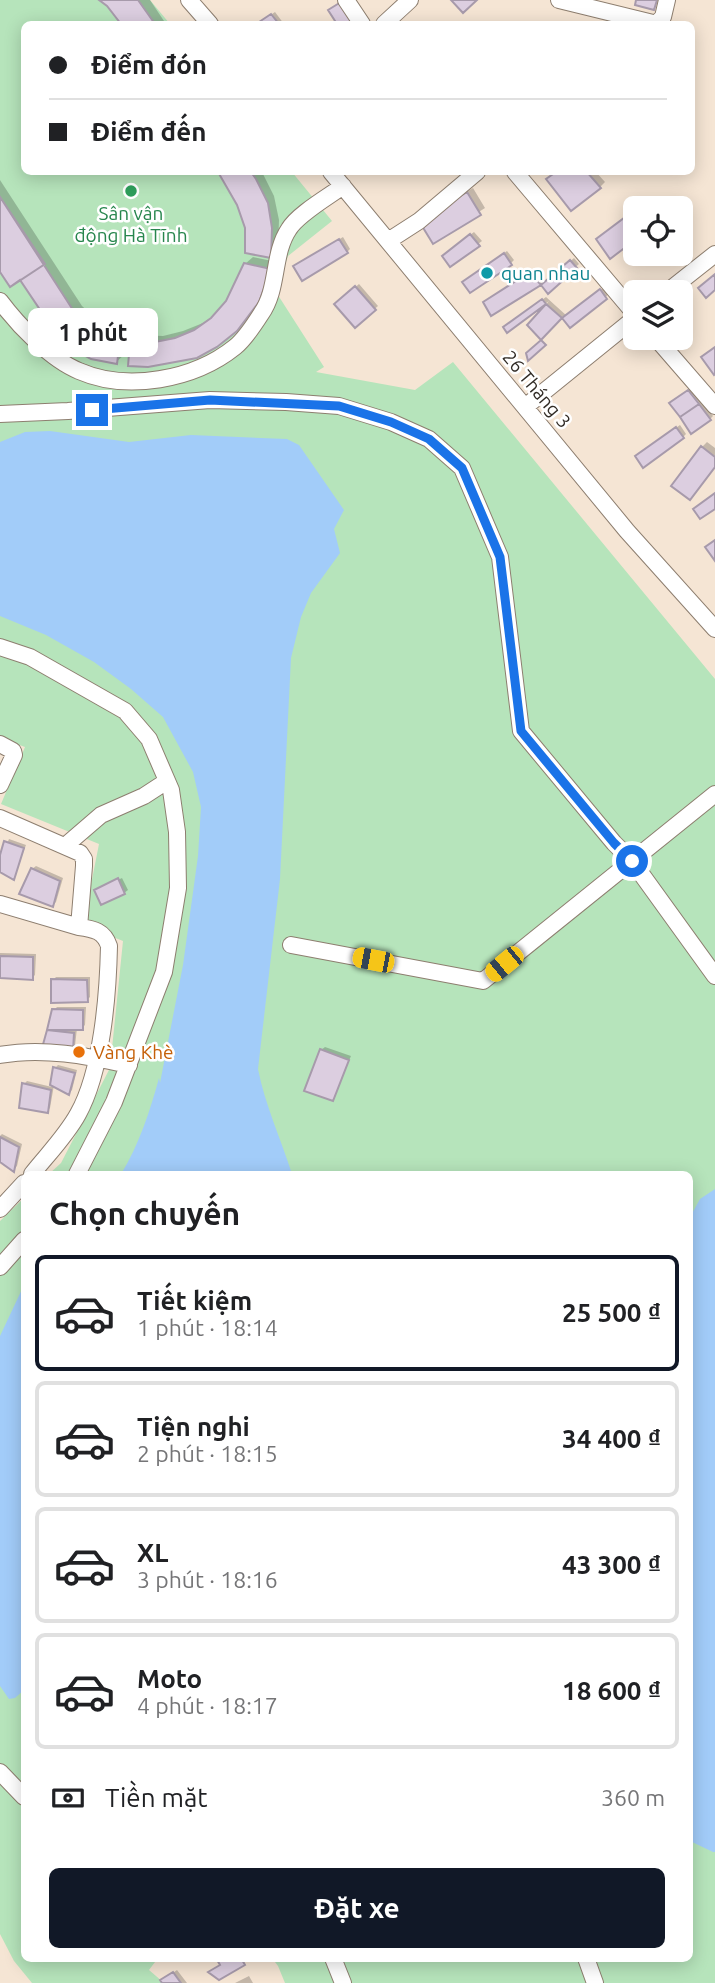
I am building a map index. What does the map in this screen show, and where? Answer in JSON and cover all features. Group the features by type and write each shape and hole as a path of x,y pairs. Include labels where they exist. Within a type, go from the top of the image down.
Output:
{"street":[{"path":"189,0 206,21"},
{"path":"346,0 360,21"},
{"path":"394,21 410,0"},
{"path":"559,0 645,21"},
{"path":"660,21 667,0"},
{"name":"26 Tháng 3","path":"334,175 627,531 715,629"},
{"path":"388,241 419,221 473,175"},
{"path":"518,175 623,302"},
{"path":"0,301 35,341 78,371 114,381 164,379 207,365 236,346 263,312 271,297 282,243 290,227 343,186"},
{"path":"682,280 715,254"},
{"path":"525,407 623,326"},
{"path":"666,350 715,406"},
{"path":"0,414 210,400 286,402 339,406 391,422 429,439 462,468 500,557 521,731 632,861 715,976"},
{"path":"0,647 30,657 125,710 149,739 171,790 177,832 178,888 164,972 114,1102 79,1171"},
{"path":"0,744 13,751 14,755 0,785"},
{"path":"65,846 101,814 144,796 167,782"},
{"path":"290,945 483,981 715,794"},
{"path":"0,818 80,853 84,859 79,927"},
{"path":"0,904 79,927 95,929 106,936 109,946 97,1059 89,1088 78,1115 35,1171"},
{"path":"0,1055 24,1051 129,1065"},
{"path":"0,1209 21,1186"},
{"path":"0,1267 21,1243"},
{"path":"0,1772 21,1794"},
{"path":"335,1962 343,1983"},
{"path":"587,1962 595,1983"}],"green space":[{"path":"0,0 150,0 168,21 21,21 21,175 294,175 332,221 288,256 276,292 324,367 316,372 415,390 453,362 715,679 715,1983 285,1983 275,1962 693,1962 693,1171 52,1171 61,1163 110,1068 123,941 83,925 99,844 1,804 25,747 0,738"},
{"path":"21,1201 21,1962 155,1962 149,1970 163,1982 161,1983 32,1983 14,1961 0,1934 0,1221"}],"water":[{"path":"50,431 129,442 191,435 287,439 299,445 344,510 334,529 340,553 311,593 301,617 291,658 280,879 258,1069 291,1171 123,1171 143,1128 159,1078 160,1083 183,965 198,856 201,807 193,772 163,717 94,662 46,635 0,616 0,442 25,432"},
{"path":"715,1189 715,1852 693,1842 693,1212 700,1199"},
{"path":"21,1291 21,1693 9,1699 0,1686 0,1336"}],"building":[{"path":"99,0 138,0 153,21 119,21"},
{"path":"451,0 477,0 463,13"},
{"path":"636,0 657,0 654,10 635,5"},
{"path":"341,2 353,21 335,21 328,10"},
{"path":"271,14 277,21 260,21"},
{"path":"220,175 253,175 256,179 268,203 272,228 271,258 245,253 245,228 237,205"},
{"path":"552,175 590,175 601,188 571,211 546,179"},
{"path":"467,192 481,215 433,244 419,221"},
{"path":"0,197 45,264 10,287 0,272"},
{"path":"0,197 75,313 104,335 120,340 117,364 91,359 73,349 57,335 20,280 10,287 0,272"},
{"path":"623,219 623,249 610,259 596,239"},
{"name":"quan nhau","path":"470,234 480,246 450,267 442,256"},
{"path":"339,239 348,253 302,281 293,266"},
{"name":"quan nhau","path":"504,253 512,265 470,293 462,282"},
{"path":"570,260 577,268 548,294 541,285"},
{"path":"244,263 271,269 259,302 237,331 197,358 148,367 128,366 130,342 155,342 175,338 194,330 211,318 226,301"},
{"path":"530,272 541,285 491,316 483,302"},
{"path":"715,274 715,290 706,298 698,288"},
{"path":"355,286 376,310 355,328 334,304"},
{"path":"600,289 607,299 570,328 562,318"},
{"name":"quan nhau","path":"542,299 546,304 507,333 503,327"},
{"path":"546,304 562,318 541,340 527,325"},
{"path":"541,340 546,345 528,361 526,353"},
{"path":"715,347 715,374 714,375 701,357"},
{"path":"688,390 699,404 680,417 669,403"},
{"path":"699,404 711,420 691,434 680,417"},
{"path":"676,427 684,438 643,468 635,456"},
{"path":"701,446 715,457 715,467 690,500 671,486"},
{"path":"715,493 715,509 700,519 693,509"},
{"path":"715,540 715,561 705,547"},
{"path":"4,841 24,848 14,880 0,872 0,855"},
{"path":"31,868 60,881 53,907 19,894"},
{"path":"118,878 125,894 101,905 94,890"},
{"path":"0,956 33,957 33,980 0,978"},
{"path":"51,979 87,980 88,1002 51,1003"},
{"path":"52,1009 83,1010 83,1030 47,1030"},
{"path":"47,1030 74,1033 73,1051 42,1048"},
{"path":"320,1049 349,1060 333,1101 304,1091"},
{"path":"53,1067 75,1073 69,1095 50,1085"},
{"path":"22,1083 51,1090 48,1113 19,1108"},
{"path":"0,1137 19,1147 14,1172 0,1162"},
{"path":"218,1962 243,1962 245,1965 219,1980 208,1972 220,1965"},
{"path":"173,1972 181,1983 162,1983 160,1980"}],"place":[{"name":"Sân vận động Hà Tĩnh","path":"131,191"},
{"name":"quan nhau","path":"487,273"},
{"name":"Vàng Khè","path":"79,1052"}],"route":[{"path":"92,410 210,400 339,406 391,422 429,439 462,468 500,557 521,731 632,861"}]}
